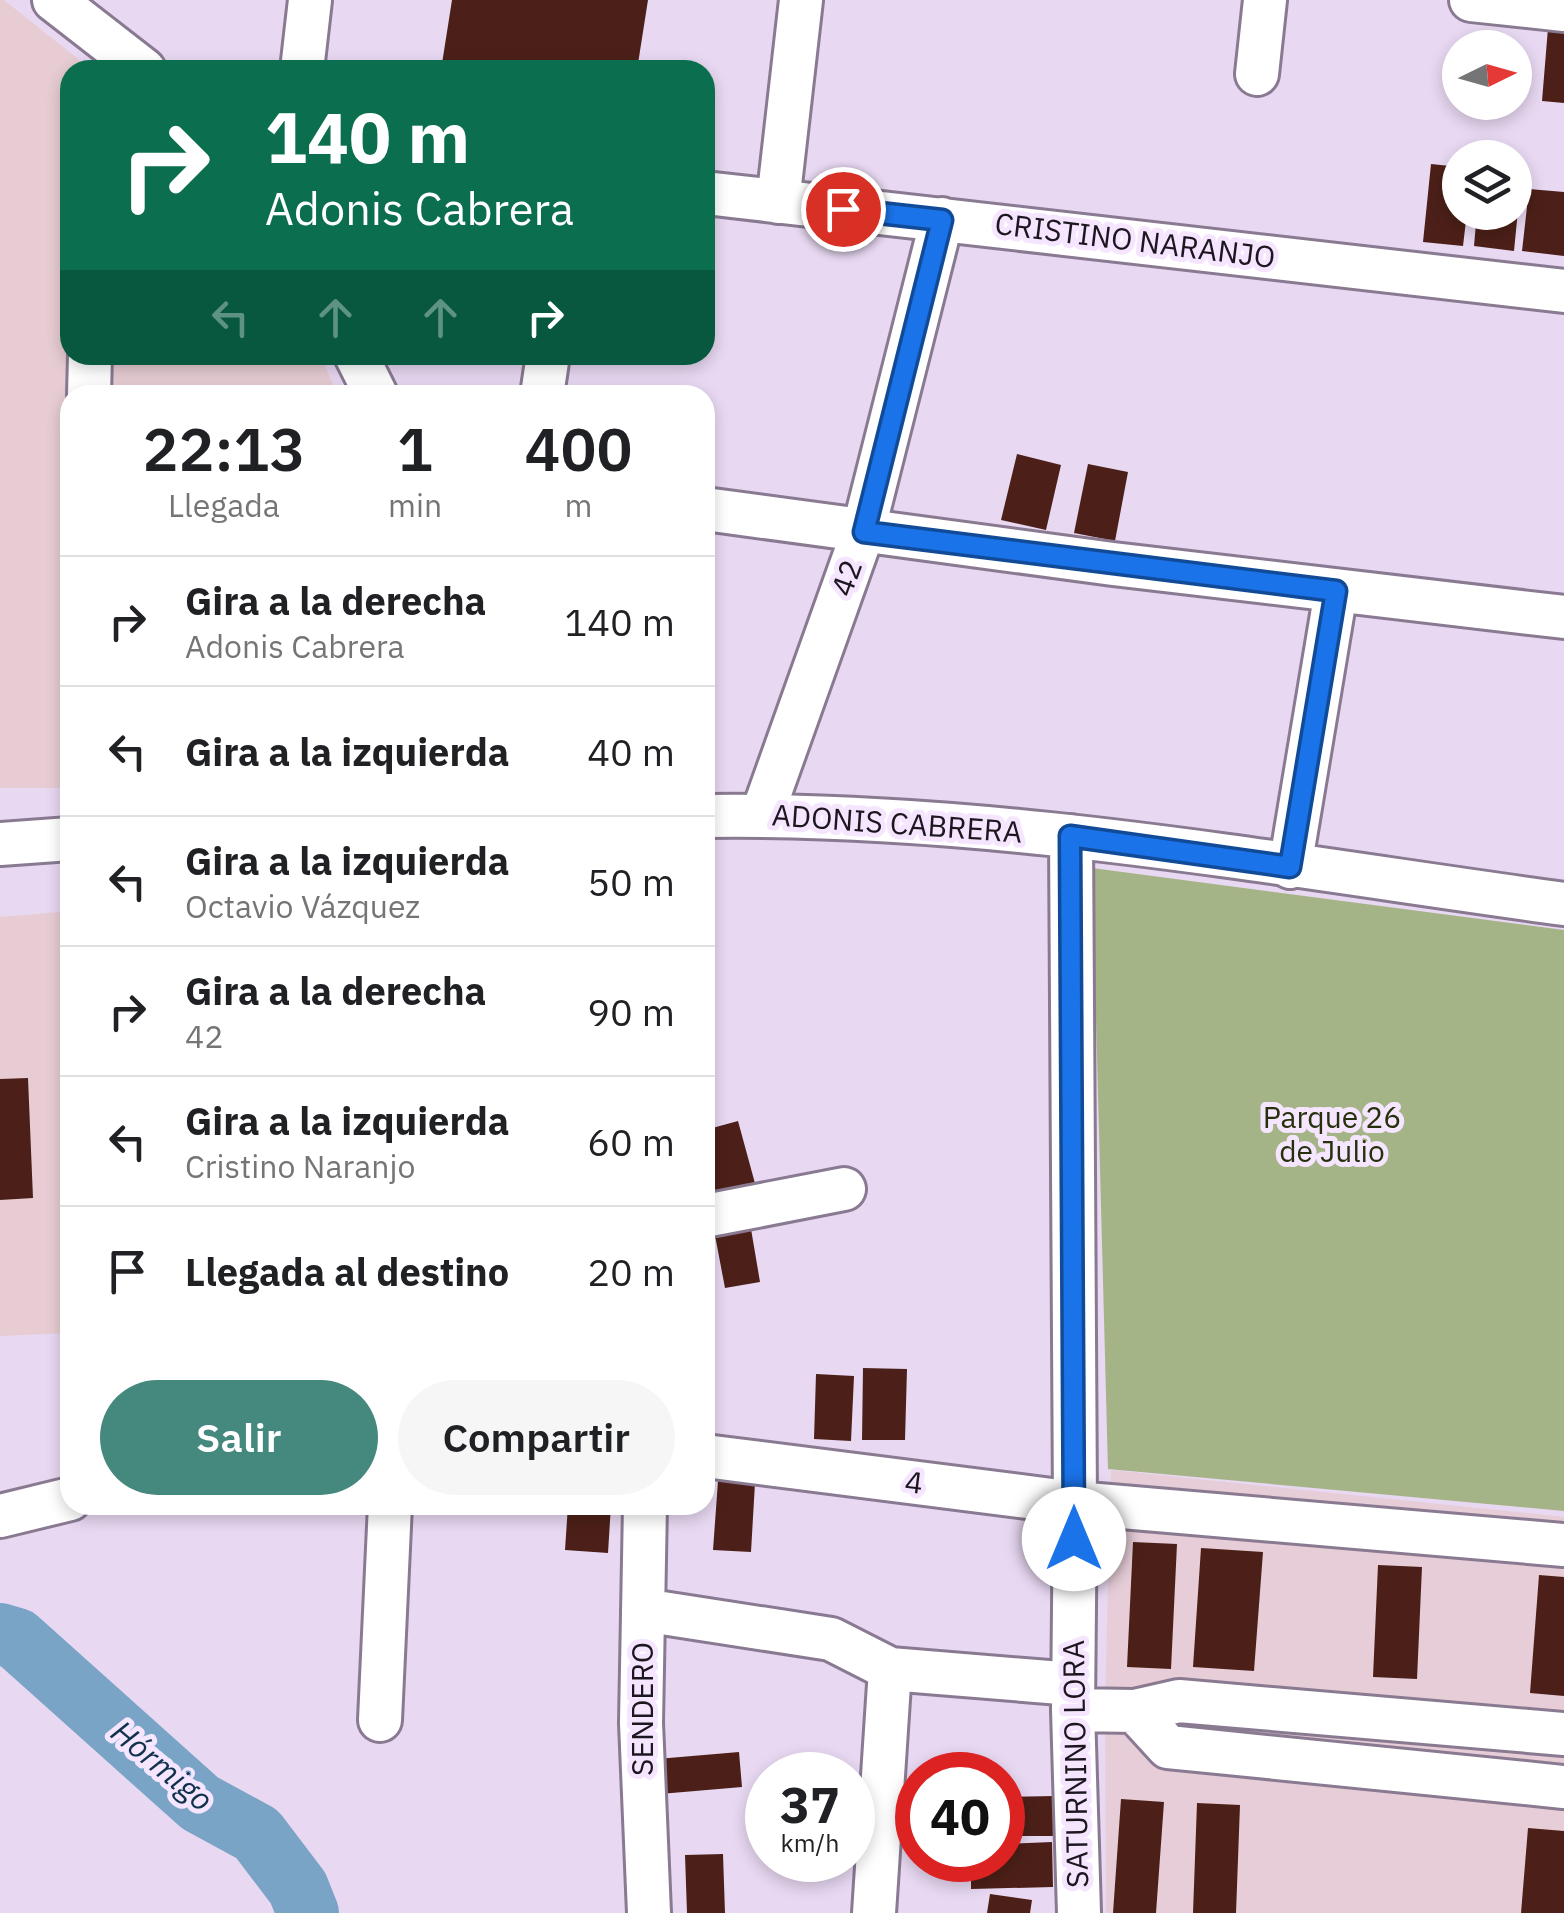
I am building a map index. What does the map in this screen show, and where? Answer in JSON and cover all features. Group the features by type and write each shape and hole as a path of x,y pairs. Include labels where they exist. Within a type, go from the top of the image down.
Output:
{"street":[{"path":"54,0 100,53"},
{"path":"303,60 310,0"},
{"path":"778,202 801,0"},
{"path":"1256,74 1265,0"},
{"path":"1471,0 1564,10"},
{"name":"CRISTINO NARANJO","path":"715,194 1564,290"},
{"name":"42","path":"762,815 864,532 942,220"},
{"path":"715,510 1564,617"},
{"path":"1290,867 1336,591"},
{"name":"ADONIS CABRERA","path":"715,816 925,822 1070,836 1564,904"},
{"name":"SATURNINO LORA","path":"1070,836 1073,1697 1079,1913"},
{"path":"7,838 60,840"},
{"path":"715,1214 844,1190"},
{"name":"4","path":"715,1457 1075,1503 1564,1545"},
{"path":"0,1516 60,1501"},
{"path":"380,1720 390,1515"},
{"name":"SENDERO","path":"645,1515 640,1723 649,1913"},
{"path":"643,1610 831,1639 890,1669 1073,1697 1135,1711 1178,1701 1564,1734"},
{"path":"874,1913 890,1669"},
{"path":"1135,1711 1168,1747 1564,1787"}],"shaded area":[{"path":"0,0 4,0 79,60 60,60 60,365 324,365 334,385 60,385 60,788 0,788"},
{"path":"60,912 60,1333 0,1336 0,917"},
{"path":"1111,1470 1564,1517 1564,1913 1106,1913 1105,1701"}],"green space":[{"name":"Parque 26 de Julio","path":"1092,868 1564,930 1564,1511 1108,1469"}],"building":[{"path":"452,0 648,0 639,60 443,60"},
{"path":"1548,28 1564,30 1564,103 1542,101"},
{"path":"1431,164 1442,165 1442,230 1465,230 1463,246 1423,242"},
{"path":"1532,189 1564,192 1564,256 1522,251 1524,230 1532,230"},
{"path":"1475,230 1516,230 1514,251 1474,246"},
{"path":"1017,454 1061,465 1046,530 1001,520"},
{"path":"1088,464 1128,472 1115,541 1074,533"},
{"path":"28,1078 33,1198 0,1200 0,1079"},
{"path":"738,1121 756,1187 715,1198 715,1127"},
{"path":"750,1223 760,1282 725,1288 715,1230"},
{"path":"863,1368 907,1369 905,1440 862,1440"},
{"path":"816,1374 854,1376 851,1441 814,1439"},
{"path":"718,1481 755,1483 751,1552 713,1550"},
{"path":"567,1515 610,1515 608,1553 565,1550"},
{"path":"1133,1542 1177,1544 1171,1669 1127,1667"},
{"path":"1201,1548 1263,1552 1254,1671 1193,1667"},
{"path":"1378,1565 1422,1567 1417,1679 1373,1677"},
{"path":"1539,1575 1564,1577 1564,1696 1530,1693"},
{"path":"739,1752 742,1787 660,1794 657,1759"},
{"path":"1054,1796 1055,1836 1025,1836 1025,1797"},
{"path":"1121,1799 1164,1802 1156,1913 1113,1913"},
{"path":"1197,1803 1240,1805 1236,1913 1193,1913"},
{"path":"1528,1828 1564,1831 1564,1913 1521,1913"},
{"path":"1052,1842 1053,1887 971,1889 971,1882 1025,1882 1025,1843"},
{"path":"723,1854 725,1913 687,1913 685,1855"},
{"path":"990,1894 1032,1900 1030,1913 987,1913"}],"waterway":[{"name":"Hórmigo","path":"0,1634 17,1639 200,1803 257,1834 298,1888 308,1913"}],"route":[{"path":"843,209 942,220 864,532 1336,591 1290,867 1070,836 1074,1539"}]}
